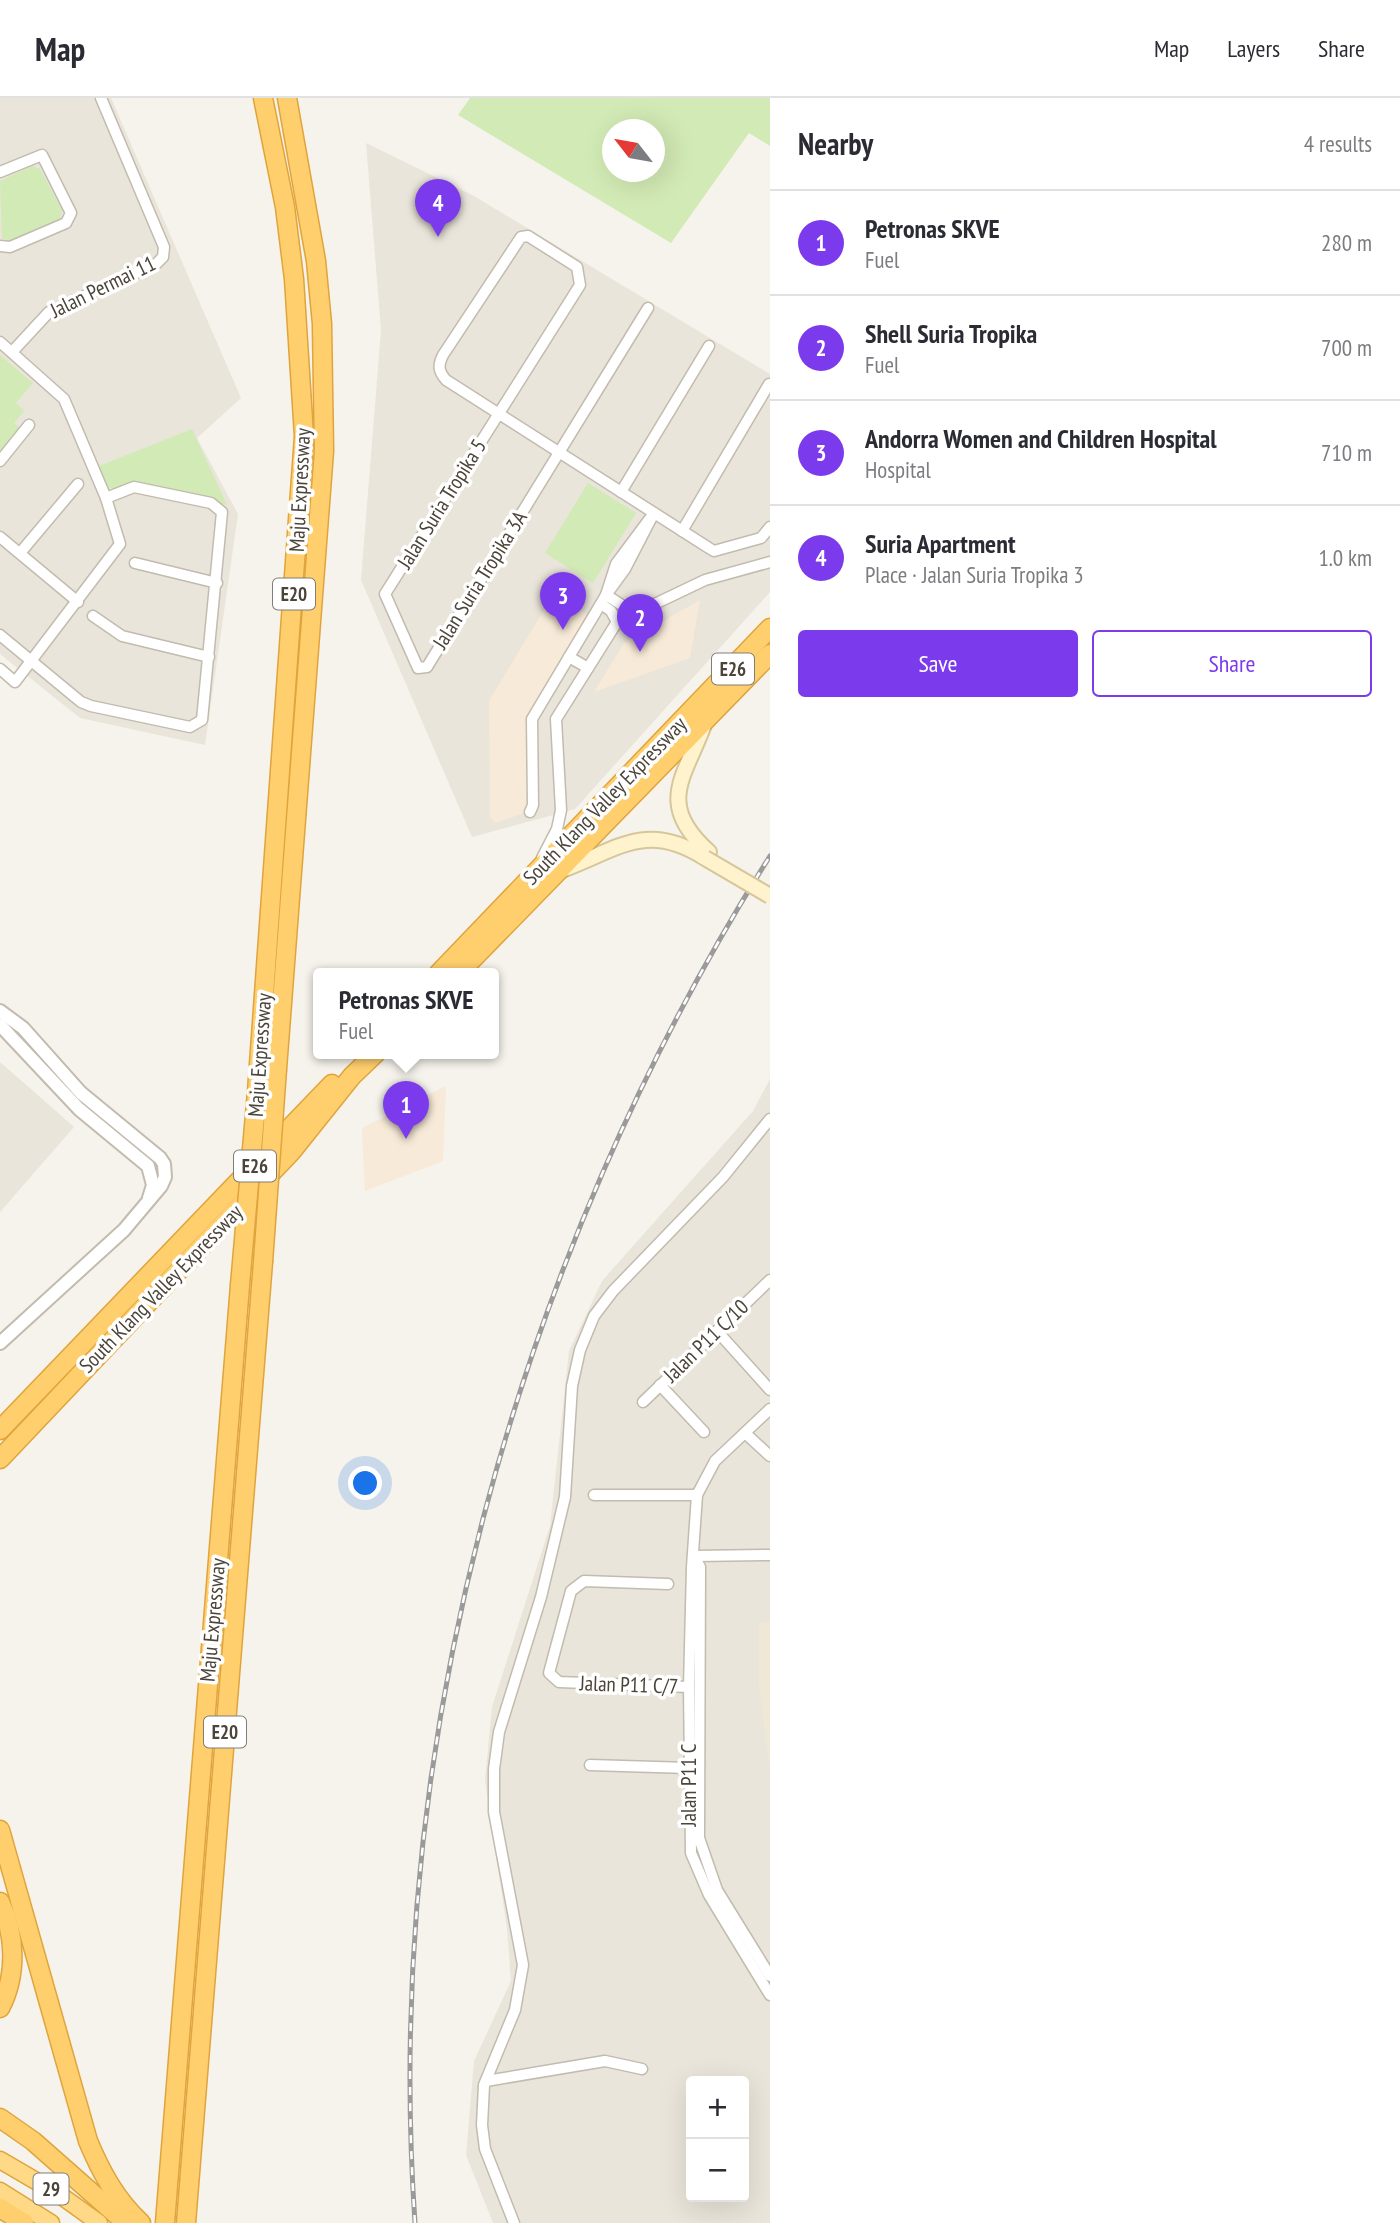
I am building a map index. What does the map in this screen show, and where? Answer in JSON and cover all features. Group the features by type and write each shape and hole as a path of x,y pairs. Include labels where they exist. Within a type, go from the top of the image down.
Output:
{"highway":[{"name":"Maju Expressway","path":"164,2223 257,1092 304,436 295,279 285,207 263,98"},
{"name":"Maju Expressway","path":"186,2223 264,1262 324,451 322,324 316,261 288,98"},
{"name":"South Klang Valley Expressway","path":"444,968 770,628"},
{"name":"South Klang Valley Expressway","path":"464,968 770,654"},
{"name":"South Klang Valley Expressway","path":"0,1430 356,1059"},
{"name":"South Klang Valley Expressway","path":"0,1459 292,1151 352,1076 370,1059"},
{"path":"0,1471 23,1434"},
{"path":"0,1830 88,2141 102,2174 125,2208 141,2223"},
{"path":"0,1902 12,1937 11,1978 0,2008"},
{"path":"0,2118 33,2141 126,2223"},
{"name":"29","path":"0,2160 60,2195 99,2223"},
{"name":"29","path":"0,2191 51,2223"},
{"path":"0,2208 24,2223"}],"main road":[{"path":"706,721 681,773 678,793 689,831 707,855 770,896"},
{"path":"562,870 624,842 641,840 673,843 707,855 770,887"}],"street":[{"name":"Jalan Permai 11","path":"12,352 49,312 156,264 163,257 163,247 101,98"},
{"path":"0,172 43,155 71,213 66,223 10,247 0,246"},
{"name":"Jalan Suria Tropika 5","path":"385,594 499,414 580,285 577,267 528,236 521,237 443,355 439,368 446,380 499,414"},
{"path":"559,452 648,308"},
{"path":"0,342 64,399 120,536 120,544 15,682 0,670"},
{"path":"621,492 709,346"},
{"path":"682,531 769,384"},
{"path":"499,414 682,531 719,551 761,538 770,527"},
{"path":"0,461 29,425"},
{"name":"Jalan Suria Tropika 3A","path":"385,594 418,668 423,670 559,452"},
{"path":"20,553 78,484"},
{"path":"0,635 81,702 190,727 199,723 205,715 224,517 216,505 134,487 106,498"},
{"path":"530,812 533,805 532,719 604,599 616,564 654,513"},
{"path":"0,537 78,602"},
{"path":"538,869 556,829 561,810 556,719 617,622 705,580 770,562"},
{"path":"135,564 217,583"},
{"path":"604,599 628,609 648,608"},
{"path":"604,599 617,622"},
{"path":"93,616 122,636 209,657"},
{"path":"569,657 588,668"},
{"path":"3,1017 16,1031 13,1038"},
{"path":"0,1343 124,1230 161,1186 165,1177 164,1164 75,1087 23,1028 3,1017"},
{"path":"13,1038 26,1040 47,1055"},
{"path":"13,1038 64,1094 148,1166 153,1185 149,1198"},
{"path":"102,1110 107,1121 102,1128"},
{"path":"514,2223 485,2149 481,2104 486,2081 515,2010 523,1965 494,1812 494,1769 499,1732 541,1597 565,1497 572,1386 580,1350 594,1316 613,1290 723,1177 770,1119"},
{"name":"Jalan P11 C/10","path":"643,1402 770,1280"},
{"path":"717,1331 770,1390"},
{"path":"660,1385 704,1433"},
{"name":"Jalan P11 C","path":"770,1409 715,1461 697,1495 689,1687 689,1840 695,1865 709,1895 770,1994"},
{"path":"745,1433 770,1456"},
{"path":"594,1494 697,1495"},
{"path":"694,1556 770,1555"},
{"name":"Jalan P11 C","path":"694,1556 700,1567 699,1838 717,1890 770,1976"},
{"name":"Jalan P11 C/7","path":"668,1584 584,1581 576,1584 570,1591 549,1673 559,1682 689,1687"},
{"path":"590,1765 690,1768"},
{"path":"486,2081 605,2061 642,2068"}],"shaded area":[{"path":"0,98 111,98 241,398 197,438 238,514 205,745 80,718 0,654"},
{"path":"366,143 474,196 770,374 770,592 575,809 472,837 361,580 381,330"},
{"path":"556,597 590,616 530,717 530,804 527,812 495,823 490,817 489,701 551,598"},
{"path":"700,600 690,658 594,692 624,643"},
{"path":"0,1062 74,1127 0,1212"},
{"path":"770,1079 770,2223 493,2223 466,2155 474,2061 511,1981 507,1929 485,1780 492,1707 550,1526 569,1351 602,1281 753,1111"},
{"path":"446,1086 443,1161 365,1191 362,1128"},
{"path":"770,1622 770,1769 759,1686 759,1623"}],"green space":[{"path":"470,98 770,98 770,146 749,133 671,243 458,115"},
{"path":"32,166 40,169 62,210 60,219 13,241 2,239 0,181"},
{"path":"0,355 33,383 16,403 24,411 14,423 23,430 0,457"},
{"path":"192,429 227,505 131,482 116,489 108,488 99,466"},
{"path":"588,483 636,513 593,583 545,553"}],"railway":[{"path":"415,2223 410,2044 421,1865 446,1687 485,1512 537,1340 603,1173 680,1011 770,856"}],"place":[{"name":"Suria Apartment","path":"438,237"},
{"name":"Andorra Women and Children Hospital","path":"563,630"},
{"name":"Shell Suria Tropika","path":"640,652"},
{"name":"Petronas SKVE","path":"406,1139"}]}
